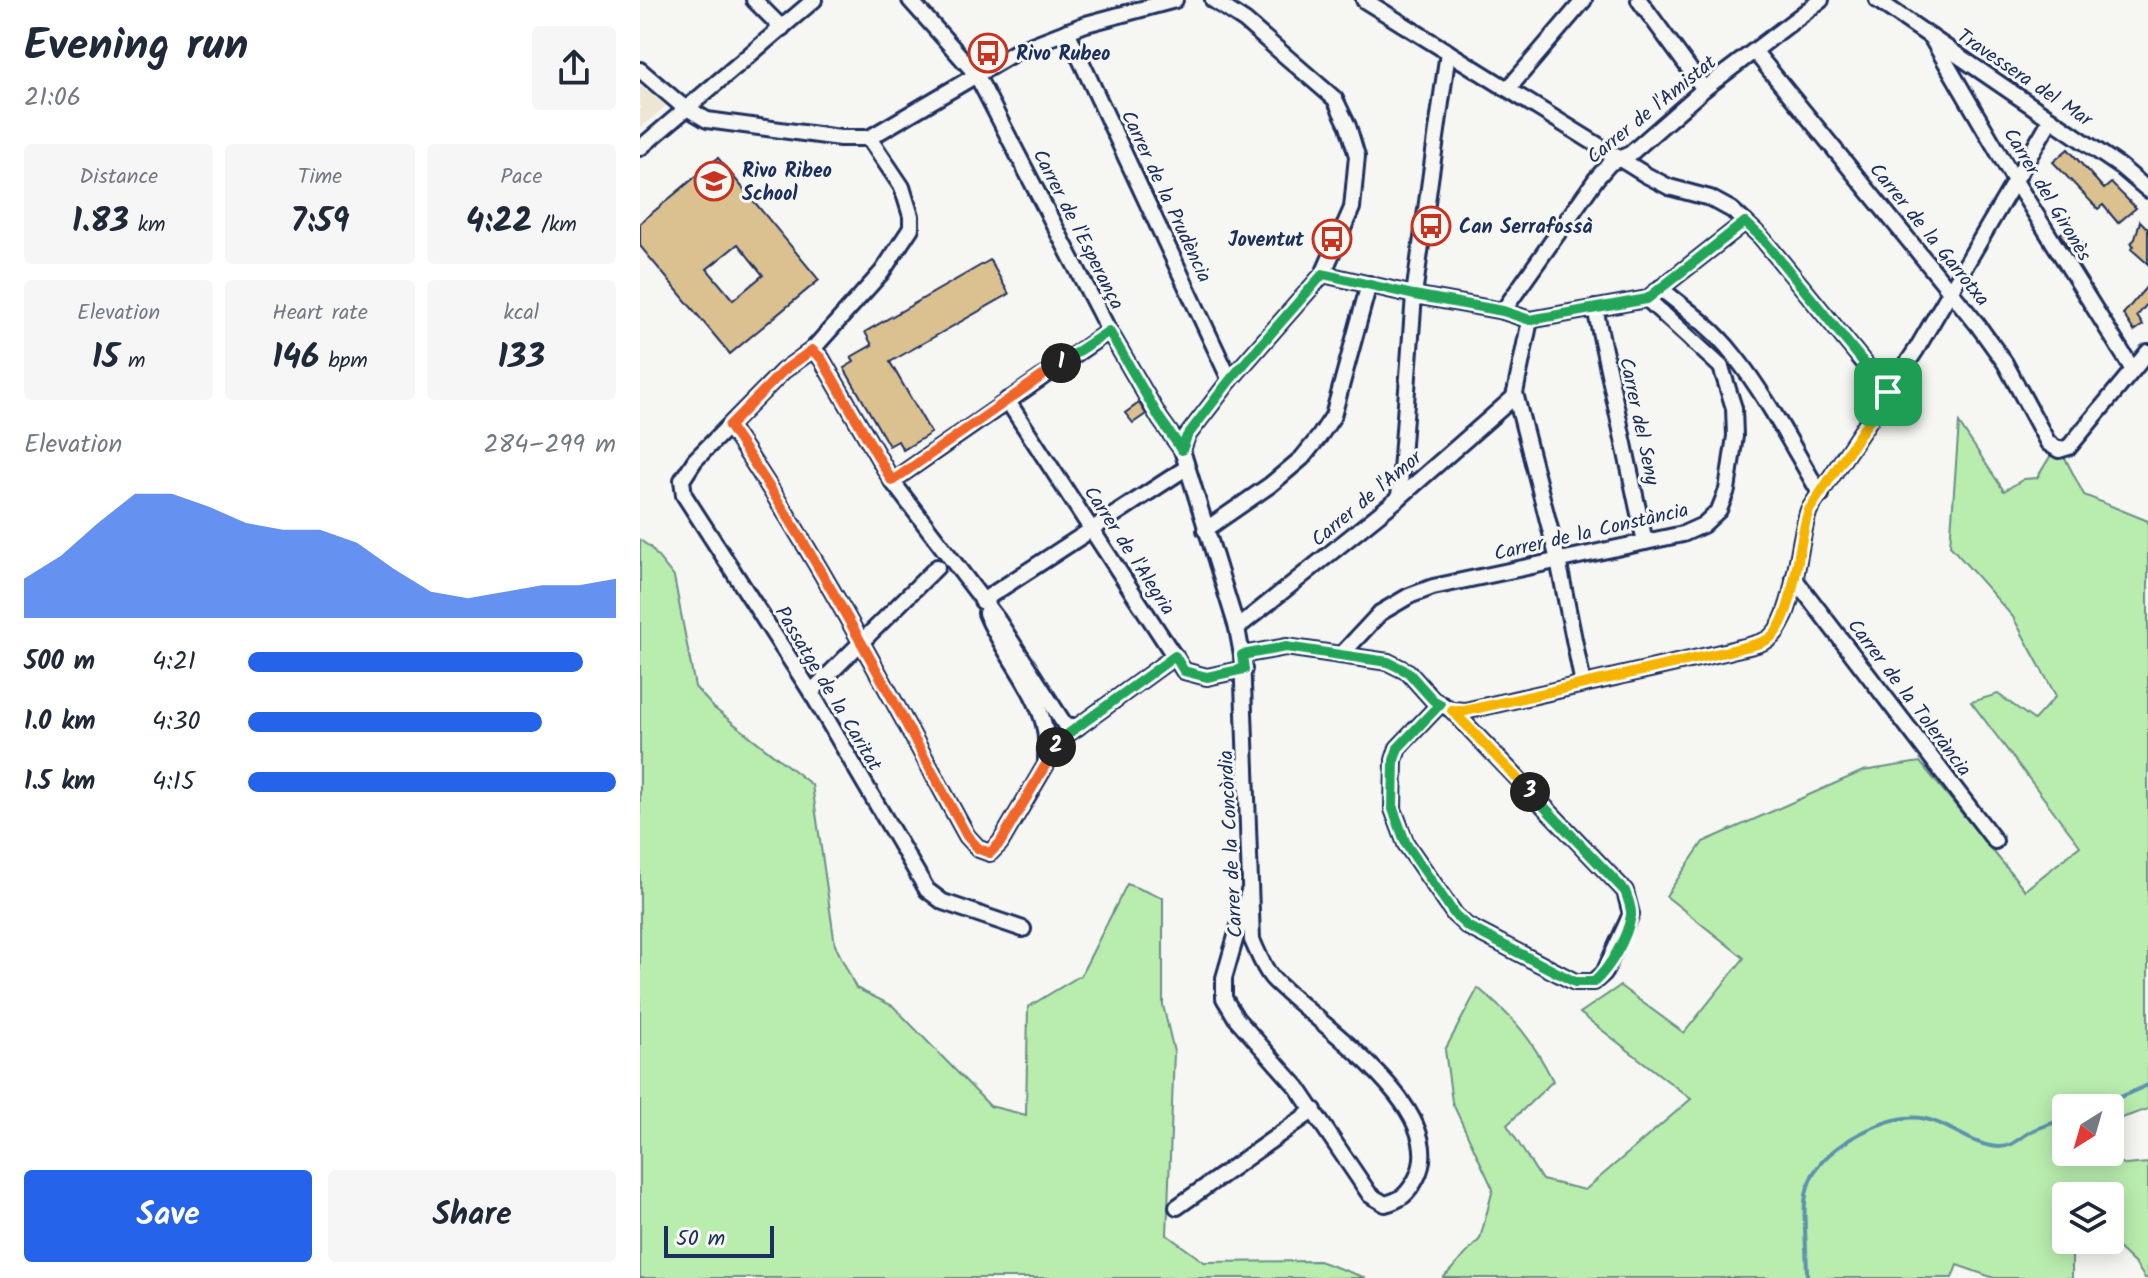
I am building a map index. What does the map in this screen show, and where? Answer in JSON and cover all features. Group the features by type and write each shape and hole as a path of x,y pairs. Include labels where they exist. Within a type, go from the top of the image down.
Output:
{"street":[{"path":"754,0 782,28"},
{"path":"640,148 814,0"},
{"name":"Carrer de l'Esperança","path":"910,0 976,74 1109,331 1160,419 1182,450 1237,628 1243,662"},
{"path":"640,70 688,109 707,120 840,138 869,138 1019,50 1067,31 1175,0"},
{"path":"1182,450 1187,436 1230,380 1323,274 1352,208 1357,156 1348,126 1335,99 1245,21 1213,0"},
{"path":"1364,0 1669,187 1710,198 1732,210 1761,237 1888,392"},
{"path":"1388,0 1390,12 1398,22"},
{"path":"1508,89 1584,0"},
{"path":"1639,0 1704,89"},
{"name":"Carrer de l'Amistat","path":"1503,311 1610,163 1630,154 1704,89 1821,0"},
{"name":"Travessera del Mar","path":"1877,0 2138,179 2148,190"},
{"name":"Carrer de la Prudència","path":"1067,31 1230,380"},
{"name":"Carrer del Gironès","path":"1931,37 2015,181 2133,370"},
{"path":"1399,498 1414,295 1448,52"},
{"name":"Carrer de la Garrotxa","path":"1755,52 1977,324 2005,363 2048,443 2059,450 2069,447 2133,370"},
{"path":"1243,662 1286,647 1388,662 1408,672 1433,700 1465,711 1770,639 1789,603 1809,510 1888,392 2051,119"},
{"name":"Passatge de la Caritat","path":"869,138 902,187 911,216 911,228 882,272 812,350 783,371 695,460 682,480 684,495 811,692 927,890 943,902 1023,929"},
{"path":"1323,274 1503,311 1530,320 1647,299 1745,222"},
{"path":"1205,530 1270,485 1302,458 1333,416 1369,284"},
{"path":"1660,288 1702,322 1731,351 1752,379 1821,495"},
{"name":"Carrer de la Constància","path":"1341,655 1380,613 1409,596 1433,587 1683,534 1703,525 1719,510 1727,490 1735,436 1734,408 1721,367 1647,299"},
{"name":"Carrer del Seny","path":"1595,308 1645,542"},
{"path":"1530,320 1515,393 1558,560 1583,684"},
{"path":"892,481 1109,331"},
{"path":"812,350 821,358 892,481 1015,645 1065,725 1078,727"},
{"path":"2133,370 2148,352"},
{"name":"Carrer de l'Amor","path":"1237,628 1399,498 1515,393"},
{"name":"Carrer de l'Alegria","path":"1007,400 1184,671 1207,677 1243,662"},
{"path":"729,426 772,489 862,642 967,836 979,849 990,853 1000,843 1061,739 1175,656"},
{"path":"982,601 1186,468"},
{"path":"811,692 937,567"},
{"name":"Carrer de la Tolerància","path":"1794,578 1995,841"},
{"path":"982,601 993,630 1038,708 1046,731 1046,762"},
{"name":"Carrer de la Concòrdia","path":"1243,662 1252,940 1271,977 1386,1079 1412,1119 1423,1148 1420,1171 1411,1189 1400,1200 1385,1204 1370,1195 1314,1110"},
{"path":"1446,707 1625,891 1631,914 1604,973 1594,982 1575,982 1467,926 1455,915 1406,844 1393,809 1394,760 1398,748 1446,707"},
{"path":"1177,1207 1314,1110 1236,1018 1224,998 1224,978 1249,891"}],"shaded area":[{"path":"640,84 666,106 640,128"}],"green space":[{"path":"1959,423 2004,491 2024,479 2037,478 2051,455 2065,458 2084,495 2148,521 2148,1109 2124,1117 2124,1094 2052,1094 2052,1166 2148,1163 2148,1278 2124,1253 2124,1182 2052,1182 2052,1254 2072,1254 2072,1278 1994,1278 1957,1265 1952,1278 1443,1278 1480,1239 1493,1189 1452,1102 1445,1050 1478,988 1521,1030 1553,1081 1507,1125 1542,1180 1585,1190 1691,1099 1580,1013 1620,986 1684,1033 1744,958 1666,896 1703,842 1863,771 1920,762 2025,890 2080,846 1971,702 1998,694 2034,720 2056,696 2013,617 1950,546"},
{"path":"640,540 650,547 674,577 695,687 714,708 812,785 835,945 856,988 893,1006 990,1106 1026,1115 1028,1007 1081,975 1127,884 1163,898 1163,1005 1174,1052 1167,1235 1204,1262 1319,1261 1366,1278 640,1278"}],"building":[{"path":"2068,149 2104,189 2111,183 2136,208 2118,223 2103,205 2098,209 2053,162"},
{"path":"718,158 819,280 730,354 640,246 640,223","holes":["738,244 763,275 733,300 707,269"]},
{"path":"2140,221 2148,229 2148,264 2131,249"},
{"path":"2070,227 2081,242 2071,250 2060,234"},
{"path":"990,260 1009,294 890,362 931,433 903,450 898,441 889,446 844,368 854,362 851,357 872,345 865,332"},
{"path":"2148,285 2148,303 2137,316 2143,325 2134,331 2123,314"},
{"path":"1139,403 1146,414 1133,423 1125,413"}],"waterway":[{"path":"2124,1095 2148,1085"},
{"path":"1807,1278 1806,1194 1811,1177 1821,1162 1837,1148 1869,1129 1901,1119 1926,1119 1980,1143 1999,1147 2052,1123"}],"place":[{"name":"Rivo Rubeo","path":"988,53"},
{"name":"Rivo Ribeo School","path":"714,181"},
{"name":"Can Serrafossà","path":"1431,226"},
{"name":"Joventut","path":"1332,239"}],"route":[{"path":"1745,222 1761,237 1888,392 1809,510 1789,603 1770,639 1465,711 1452,710 1625,891 1631,914 1625,933 1604,973 1594,982 1575,982 1467,926 1455,915 1406,844 1393,809 1394,760 1398,748 1440,704 1408,672 1388,662 1286,647 1242,655 1244,669 1207,677 1184,671 1175,656 1061,739 1000,843 990,853 979,849 967,836 862,642 772,489 729,426 783,371 812,350 821,358 892,481 1109,331 1160,419 1182,450 1187,436 1230,380 1323,274 1503,311 1530,320 1647,299 1745,222"}]}
